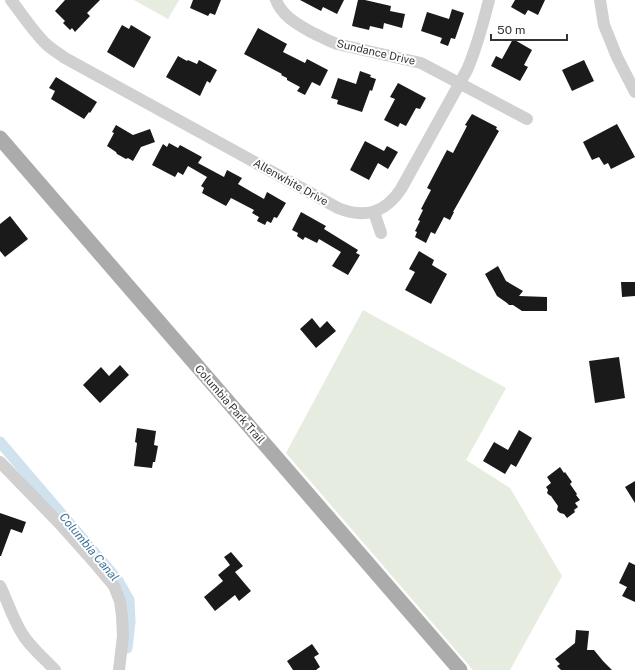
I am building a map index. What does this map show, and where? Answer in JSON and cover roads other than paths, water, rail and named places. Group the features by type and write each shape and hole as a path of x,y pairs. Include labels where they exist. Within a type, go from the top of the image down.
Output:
{"main road":[{"name":"Columbia Park Trail","path":"0,138 460,670"}],"street":[{"name":"Allenwhite Drive","path":"11,0 45,43 65,58 338,208 356,214 374,212 381,209 391,201 401,189 473,55 479,40 490,0"},
{"name":"Sundance Drive","path":"276,0 281,10 290,19 331,42 427,65 527,119"},
{"path":"600,0 604,25 617,57 635,92"},
{"path":"374,212 381,233"},
{"path":"0,462 64,529 114,586 120,601 122,616 123,636 119,670"},
{"path":"0,586 17,625 24,637 55,670"}],"waterway":[{"name":"Columbia Canal","path":"0,442 117,579 129,600 130,622 127,648"}]}
